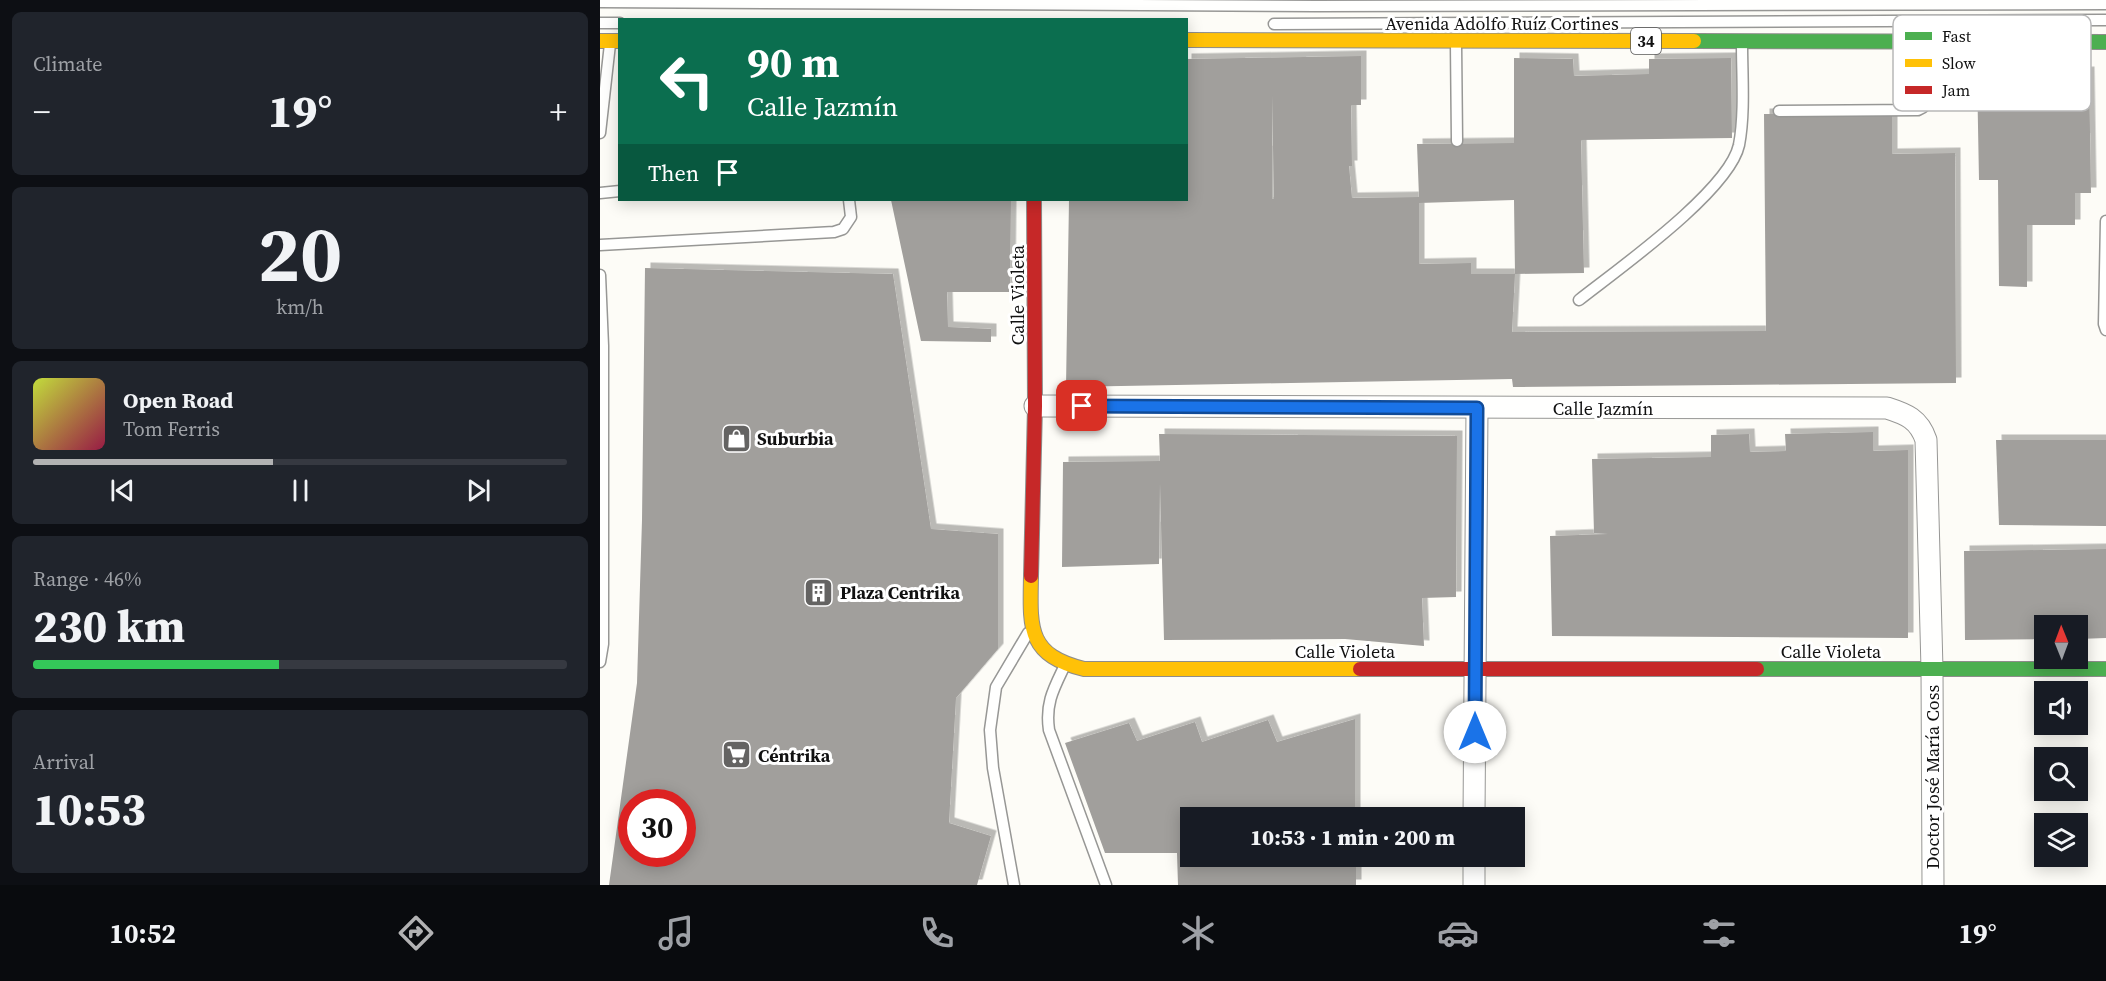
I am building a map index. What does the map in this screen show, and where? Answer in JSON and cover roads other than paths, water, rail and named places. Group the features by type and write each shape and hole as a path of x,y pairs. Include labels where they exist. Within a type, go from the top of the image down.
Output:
{"street":[{"name":"Avenida Adolfo Ruíz Cortines","path":"1188,40 1893,42"},
{"name":"Calle Violeta","path":"1034,201 1035,406 1030,615 1038,643 1048,656 1065,665 1084,669 2106,669"},
{"name":"Calle Jazmín","path":"1035,406 1887,408 1911,417 1923,429 1926,440 1932,669"},
{"path":"1474,807 1477,408"},
{"name":"Doctor José María Coss","path":"1932,669 1933,885"},
{"path":"1474,867 1474,885"}],"lane":[{"path":"600,2 1694,7 2106,4"},
{"path":"2091,20 2106,20"},
{"path":"1267,24 1893,21"},
{"path":"600,23 618,23"},
{"path":"600,133 610,41"},
{"path":"1456,41 1457,141"},
{"path":"1579,300 1662,236 1724,174 1738,146 1742,41"},
{"path":"1779,111 1893,110"},
{"path":"600,193 618,191"},
{"path":"600,244 834,232 843,229 851,218 849,201"},
{"path":"2106,221 2106,330"},
{"path":"600,275 603,644 600,662"},
{"path":"1014,885 993,768 990,730 996,687 1032,627"},
{"path":"1065,665 1049,702 1047,715 1049,730 1106,885"}],"place":[{"name":"Suburbia","path":"736,438"},
{"name":"Plaza Centrika","path":"819,592"},
{"name":"Céntrika","path":"737,755"}]}
